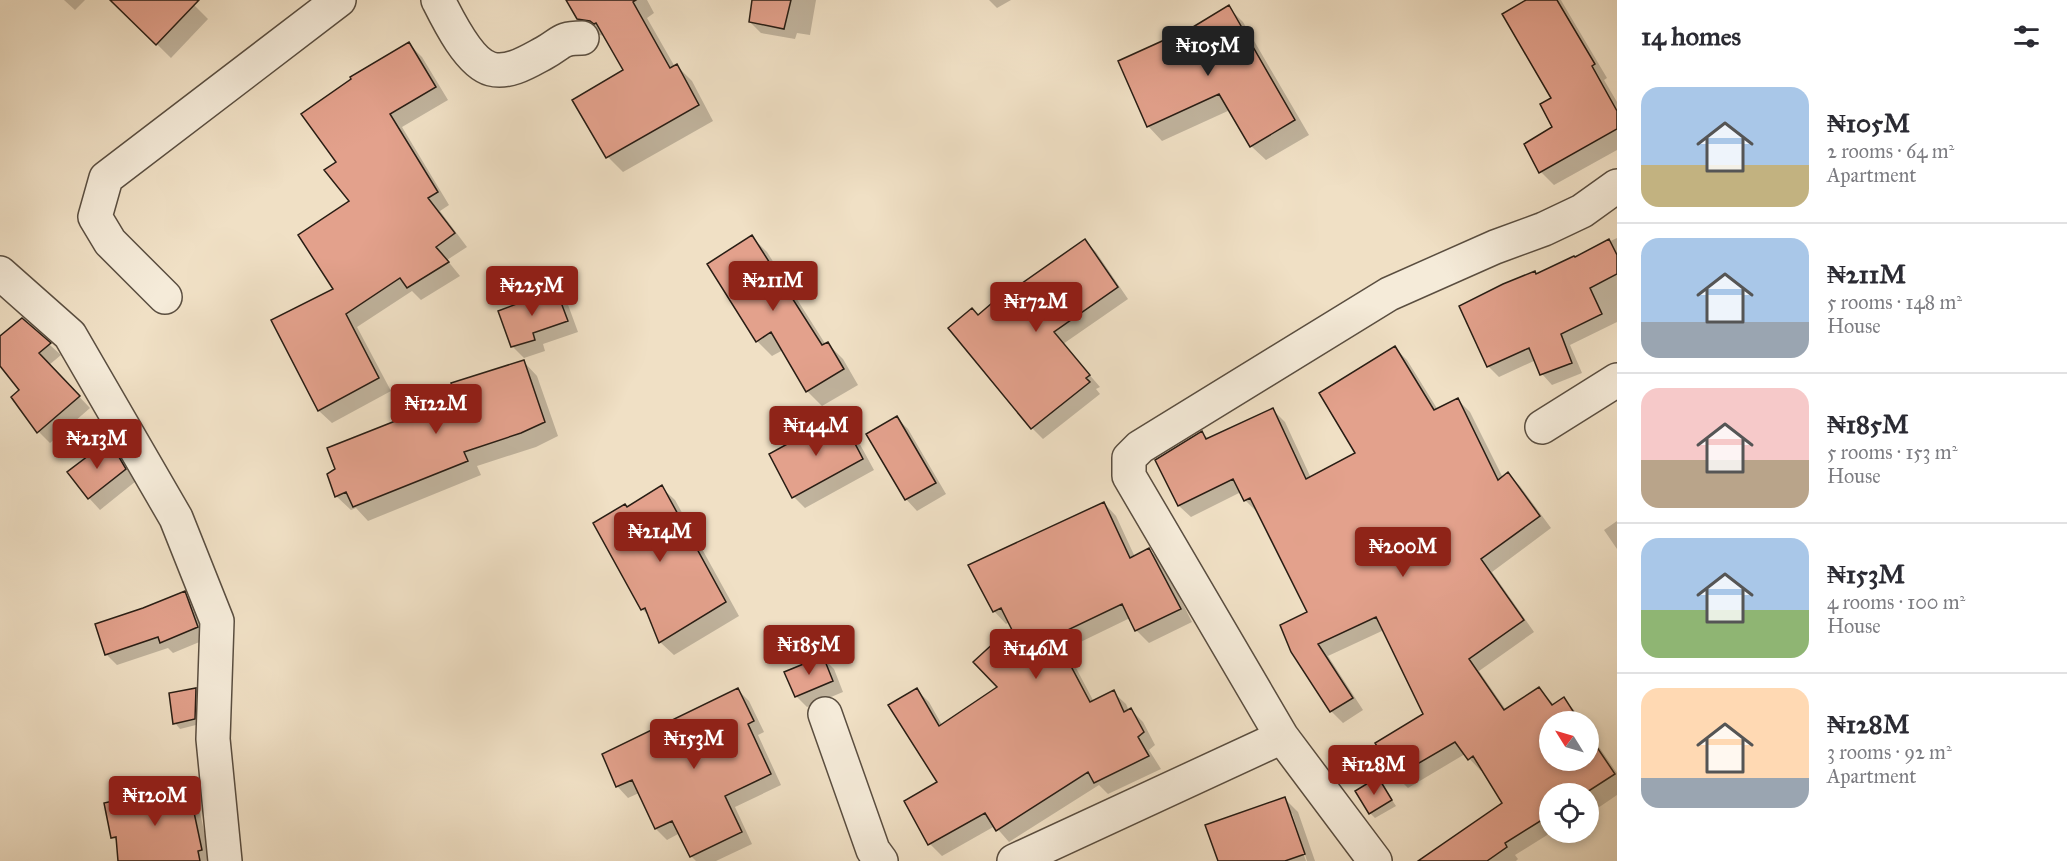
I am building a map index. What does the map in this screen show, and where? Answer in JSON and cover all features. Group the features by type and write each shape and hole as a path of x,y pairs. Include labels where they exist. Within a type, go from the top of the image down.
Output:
{"street":[{"path":"165,297 110,242 95,217 106,178 339,0"},
{"path":"438,0 472,57 491,69 513,69 567,38 582,38"},
{"path":"1375,861 1282,737 1129,476 1129,458 1140,447 1389,294 1495,247 1582,212 1617,186"},
{"path":"0,273 70,336 176,518 217,621 213,739 225,861"},
{"path":"1542,427 1617,380"},
{"path":"825,714 873,850 881,861"},
{"path":"1014,861 1282,737"}],"building":[{"path":"110,0 199,0 156,45"},
{"path":"566,0 636,0 633,2 670,68 677,64 699,105 606,158 572,100 623,70 596,23 577,19"},
{"path":"752,0 791,0 784,29 749,22"},
{"path":"1526,0 1557,0 1595,64 1592,66 1617,111 1617,129 1539,173 1524,144 1552,127 1540,104 1551,98 1502,14"},
{"path":"1229,5 1295,120 1250,147 1219,94 1147,127 1118,61 1193,27"},
{"path":"409,42 436,87 390,114 438,192 428,198 455,233 436,247 449,262 407,288 400,278 346,314 379,378 318,411 271,320 333,289 298,235 349,201 324,170 336,162 301,114 351,79 350,77"},
{"path":"752,235 822,345 828,342 844,369 806,392 771,332 756,342 707,264"},
{"path":"1085,239 1118,287 1054,332 1090,375 1086,378 1090,382 1031,429 948,328 972,308 978,315 1013,285 1015,288"},
{"path":"1609,239 1617,255 1617,274 1590,288 1602,314 1561,334 1572,363 1540,375 1529,348 1487,367 1459,306 1503,284 1535,271 1536,274 1575,257"},
{"path":"556,289 568,321 533,333 535,340 511,347 498,311"},
{"path":"22,318 51,343 39,353 80,396 37,433 11,397 19,390 0,366 0,336"},
{"path":"1395,346 1434,410 1458,398 1498,480 1508,472 1540,516 1481,559 1524,620 1469,659 1504,710 1539,687 1552,705 1564,697 1573,711 1539,711 1539,771 1599,771 1599,750 1615,774 1599,784 1539,783 1539,822 1505,843 1507,847 1487,861 1418,861 1502,803 1473,756 1468,760 1455,742 1395,777 1375,743 1423,714 1376,617 1318,644 1353,698 1330,712 1291,652 1280,625 1307,612 1250,498 1244,501 1233,479 1178,506 1155,460 1202,431 1206,439 1273,408 1306,479 1355,453 1319,393"},
{"path":"524,360 545,422 521,433 464,452 468,461 353,507 346,492 335,497 327,474 335,469 327,448 456,397 451,383"},
{"path":"840,415 863,459 792,498 769,454"},
{"path":"897,416 936,483 905,500 866,434"},
{"path":"109,440 126,469 88,499 67,472"},
{"path":"662,485 726,602 659,643 645,608 641,610 593,523 625,504 627,507"},
{"path":"1104,502 1130,558 1149,548 1181,609 1135,631 1122,604 1055,636 1090,702 1114,690 1124,712 1131,708 1144,732 1138,737 1149,756 1094,783 1088,772 996,831 985,813 928,845 904,801 937,782 888,705 917,688 939,726 997,687 973,662 1012,630 1001,608 993,612 968,565"},
{"path":"185,591 198,627 160,643 158,637 105,655 95,624"},
{"path":"823,656 833,681 795,697 784,672"},
{"path":"196,688 195,719 173,724 169,693"},
{"path":"738,688 754,721 748,724 771,774 725,796 742,832 690,857 672,821 655,829 632,780 616,787 602,754"},
{"path":"1378,777 1392,800 1369,814 1355,791"},
{"path":"188,784 202,850 198,851 200,861 118,861 116,837 111,838 104,803"},
{"path":"1285,797 1305,854 1285,861 1218,861 1205,825"}]}
